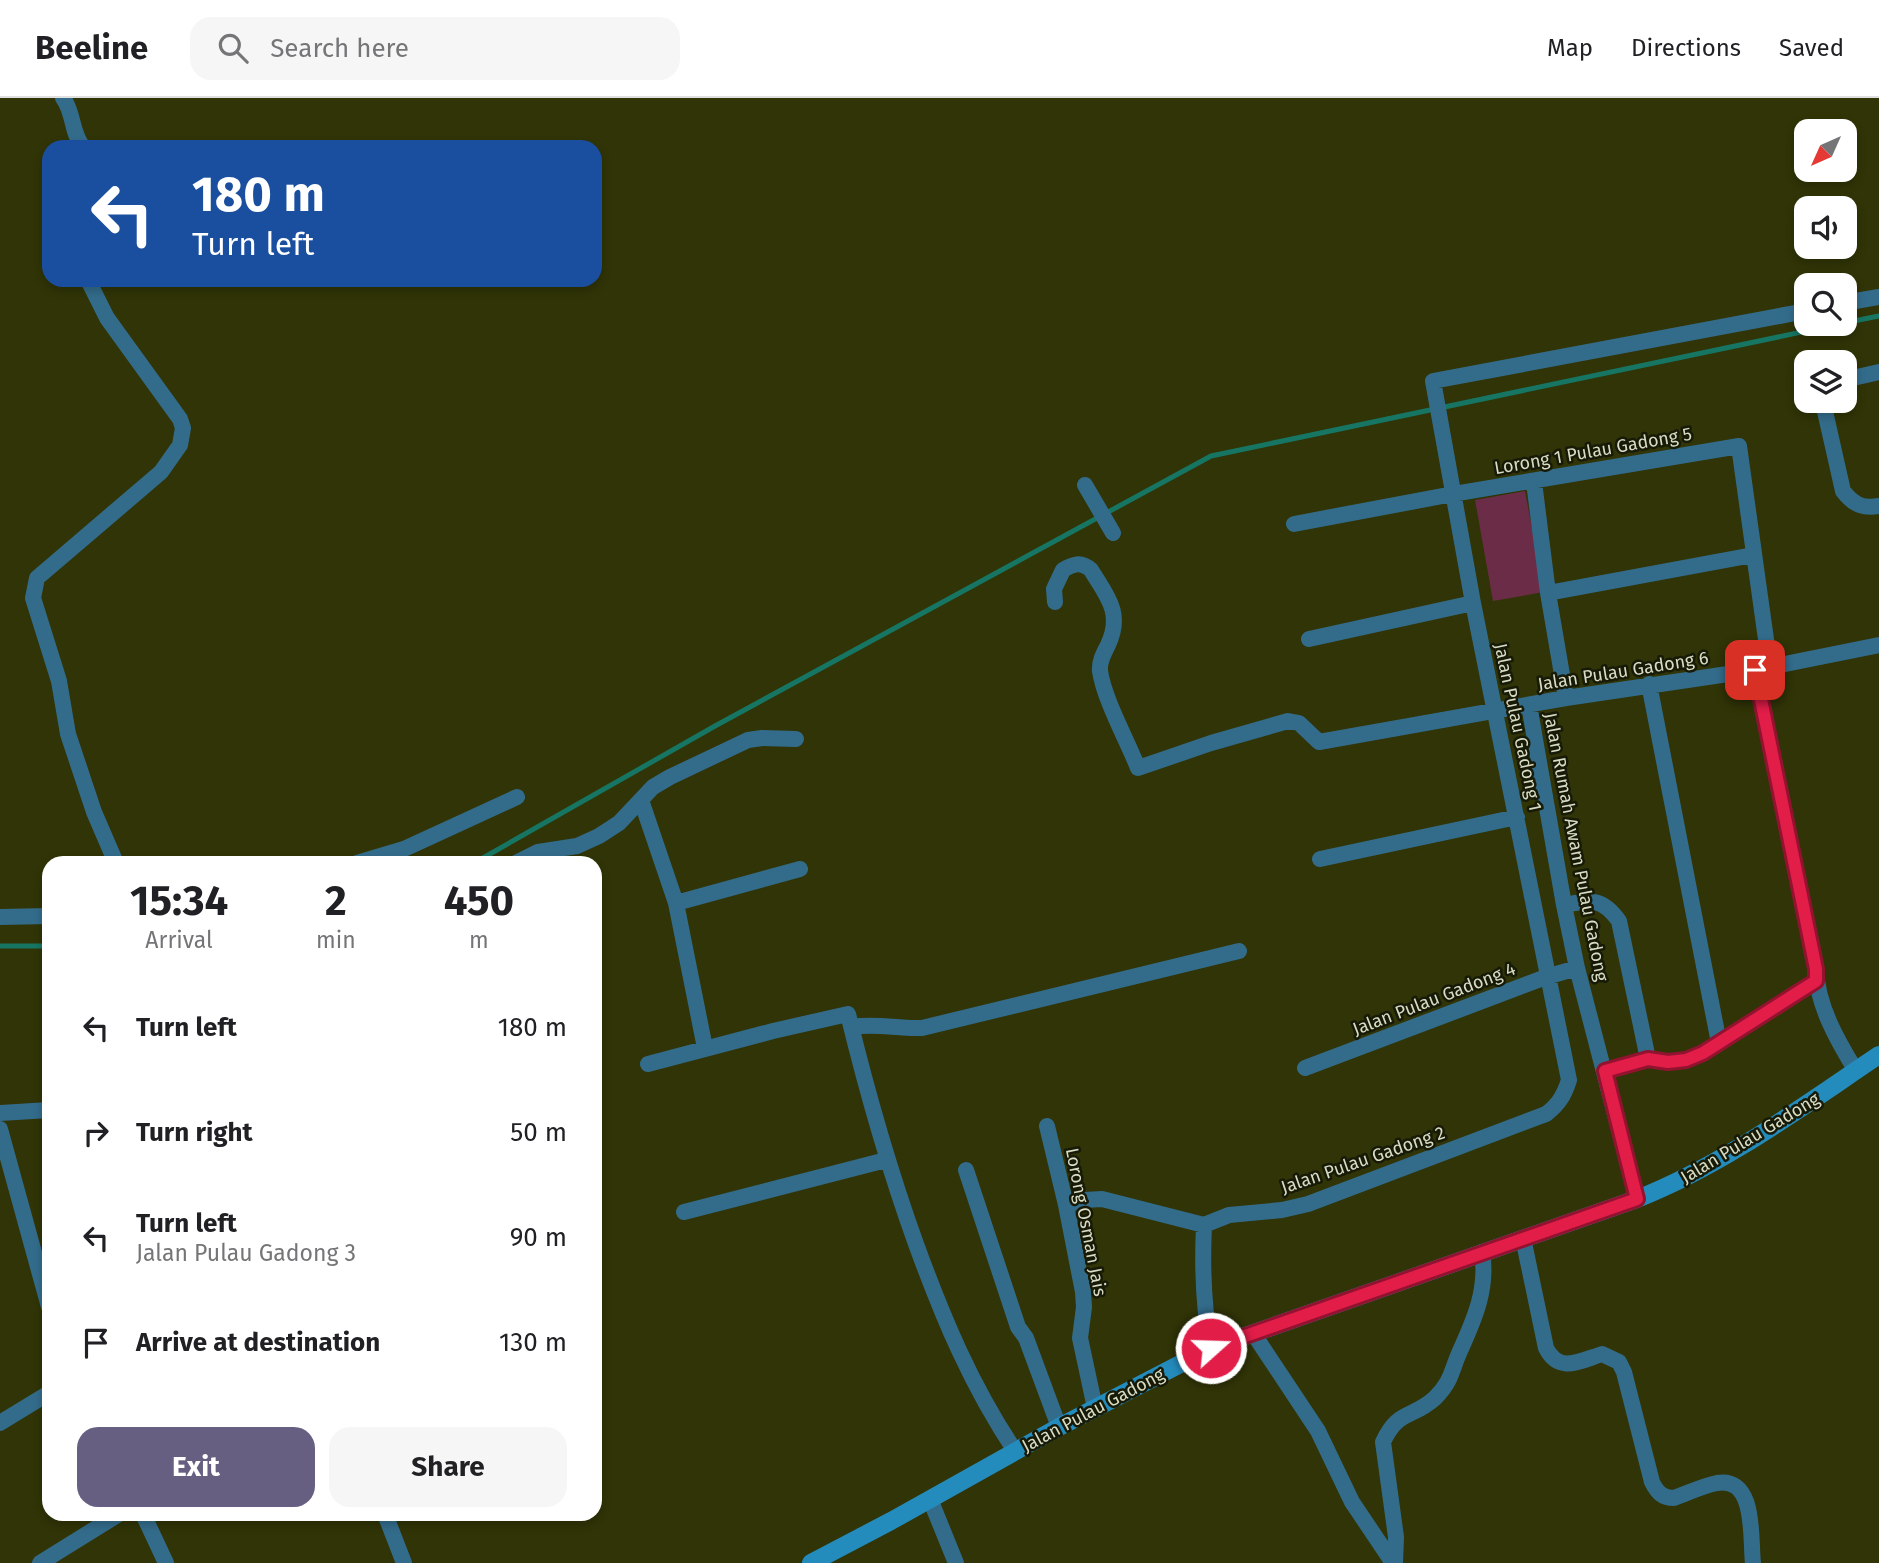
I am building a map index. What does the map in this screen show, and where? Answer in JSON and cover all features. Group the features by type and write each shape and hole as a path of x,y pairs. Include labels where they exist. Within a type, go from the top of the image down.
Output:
{"main road":[{"name":"Jalan Pulau Gadong","path":"811,1563 1059,1427 1211,1348 1637,1199 1681,1180 1785,1120 1879,1055"}],"street":[{"path":"62,98 68,106 78,140"},
{"path":"92,287 107,318 180,419 183,428 180,445 161,472 37,578 34,587 33,598 59,681 68,734 94,812 113,856"},
{"path":"1857,301 1879,297"},
{"name":"Jalan Pulau Gadong 1","path":"1569,1080 1546,977 1496,710 1472,603 1433,385 1794,313"},
{"path":"1857,377 1879,372"},
{"path":"1825,413 1843,491 1860,507 1875,506"},
{"name":"Lorong 1 Pulau Gadong 5","path":"1294,524 1739,446 1753,555"},
{"path":"1534,482 1548,593 1566,698"},
{"path":"1087,488 1114,533"},
{"path":"1548,593 1753,555 1763,669 1814,955 1816,981 1831,1026 1856,1071"},
{"name":"Jalan Pulau Gadong 6","path":"1055,602 1054,589 1063,570 1079,564 1086,565 1091,570 1113,607 1113,634 1099,667 1138,768 1210,743 1288,721 1299,723 1319,742 1649,684 1763,669 1879,645"},
{"path":"1309,639 1472,603"},
{"path":"1649,684 1719,1044"},
{"name":"Jalan Rumah Awam Pulau Gadong","path":"1529,705 1577,968 1637,1199"},
{"path":"530,856 538,852 577,846 599,836 619,823 653,788 670,777 748,740 770,737 796,739"},
{"path":"380,856 404,849 517,797"},
{"path":"641,800 676,903 705,1048"},
{"path":"1320,859 1517,817"},
{"path":"676,903 800,869"},
{"path":"1564,905 1589,901 1602,904 1612,911 1619,921 1648,1059"},
{"path":"0,916 42,916"},
{"path":"852,1027 879,1024 922,1028 1239,951"},
{"name":"Jalan Pulau Gadong 4","path":"1305,1068 1546,977 1577,968"},
{"path":"1605,1071 1648,1059 1668,1062 1686,1060 1719,1044 1816,981"},
{"path":"648,1064 848,1014 886,1160 953,1340 983,1402 1016,1451"},
{"name":"Jalan Pulau Gadong 2","path":"1204,1225 1229,1216 1308,1204 1546,1114 1557,1106 1569,1080"},
{"path":"0,1113 42,1110"},
{"name":"Lorong Osman Jais","path":"1047,1126 1083,1292 1080,1338 1095,1408"},
{"path":"0,1129 42,1282"},
{"path":"684,1212 886,1160"},
{"path":"966,1170 1018,1327 1026,1338 1059,1427"},
{"path":"1066,1205 1102,1199 1204,1225 1203,1299 1211,1348"},
{"path":"1523,1238 1550,1357 1558,1363 1568,1364 1602,1354 1619,1362 1624,1371 1656,1489 1667,1498 1674,1498 1719,1482 1733,1485 1746,1500 1751,1516 1753,1563"},
{"path":"1394,1563 1396,1537 1384,1442 1390,1428 1401,1417 1415,1412 1432,1400 1454,1372 1484,1288 1485,1268 1482,1252"},
{"path":"1253,1333 1318,1431 1352,1502 1394,1563"},
{"path":"0,1423 42,1397"},
{"path":"930,1499 956,1563"},
{"path":"40,1563 108,1521"},
{"path":"146,1521 166,1563"},
{"path":"388,1521 404,1563"}],"shaded area":[{"path":"1525,491 1544,592 1493,601 1475,500"}],"waterway":[{"path":"1857,320 1879,316"},
{"path":"486,856 715,726 1211,456 1794,334"},
{"path":"0,946 42,946"}],"route":[{"path":"1211,1348 1637,1199 1605,1071 1648,1059 1668,1062 1686,1060 1703,1053 1816,981 1816,969 1755,670"}]}
